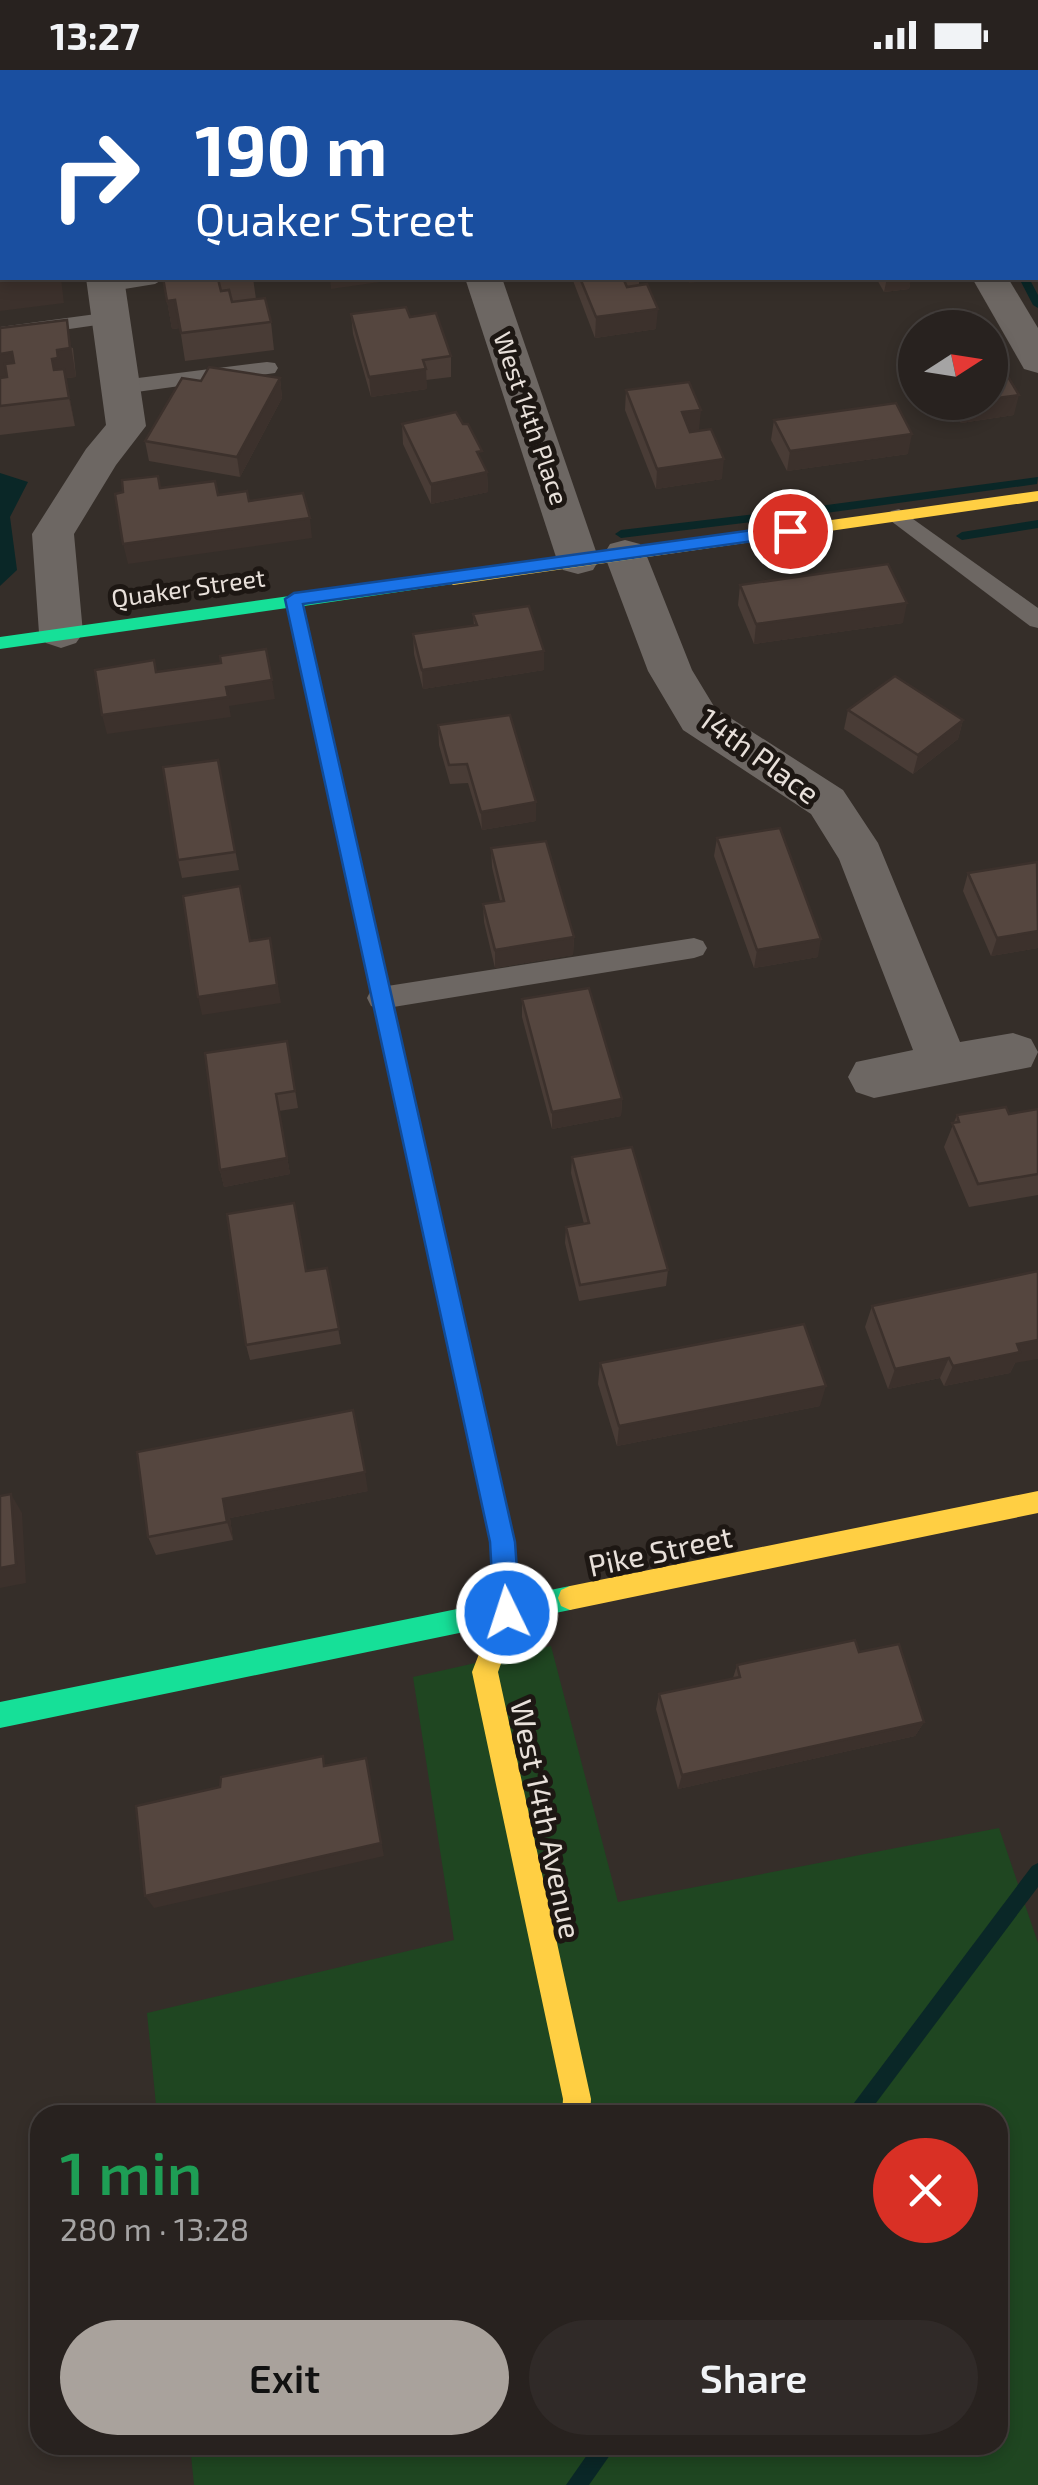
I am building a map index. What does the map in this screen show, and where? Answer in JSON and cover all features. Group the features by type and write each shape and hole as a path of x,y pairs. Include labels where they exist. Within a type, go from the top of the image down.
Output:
{"street":[{"name":"West 14th Place","path":"484,280 578,560"},
{"path":"991,280 1038,361"},
{"path":"61,633 53,534 100,458 126,426 108,294"},
{"name":"Quaker Street","path":"0,642 1038,496"},
{"name":"14th Place","path":"625,554 670,671 699,719 828,802 862,855 944,1065"},
{"name":"West 14th Avenue","path":"294,599 502,1542 507,1613 485,1672 577,2105"},
{"path":"874,1077 1014,1052"},
{"name":"Pike Street","path":"0,1715 1038,1502"}],"lane":[{"path":"0,332 150,280"},
{"path":"122,387 266,368"},
{"path":"898,516 1038,620"},
{"path":"382,998 694,948"}],"green space":[{"path":"551,1646 618,1902 999,1828 1038,1943 1038,2485 194,2485 191,2455 1008,2455 1008,2105 156,2105 147,2013 454,1940 413,1677"}],"water":[{"path":"0,473 28,482 10,517 17,570 0,586"}],"building":[{"path":"163,280 218,280 221,291 229,290 232,302 265,298 271,322 181,333 175,300 167,301"},
{"path":"581,280 624,280 627,287 647,284 658,309 596,317"},
{"path":"406,307 410,317 436,313 451,356 423,360 426,369 369,377 351,314"},
{"path":"67,320 70,348 57,350 58,358 52,359 54,370 64,369 69,398 0,406 0,378 7,377 5,364 14,363 12,352 0,354 0,328"},
{"path":"209,367 280,378 237,457 145,441 182,378 201,381"},
{"path":"1008,377 1019,395 1008,397"},
{"path":"689,382 701,410 682,412 690,432 711,429 724,459 657,469 626,390"},
{"path":"896,403 898,420 905,420 912,434 790,451 774,420"},
{"path":"456,412 463,424 468,424 482,451 477,452 487,472 431,484 402,424"},
{"path":"158,476 160,488 215,481 218,495 247,491 249,501 303,493 310,518 123,544 115,494 123,492 122,480"},
{"path":"888,564 907,603 756,624 740,585"},
{"path":"529,606 544,651 422,670 413,634 477,625 473,614"},
{"path":"266,649 272,680 226,687 228,697 102,715 95,670 154,660 156,672 221,663 220,656"},
{"path":"895,676 963,720 918,755 848,710"},
{"path":"510,715 536,802 481,812 467,764 449,765 438,725"},
{"path":"218,760 235,852 178,860 163,767"},
{"path":"780,828 821,939 757,950 717,838"},
{"path":"546,841 574,937 495,950 483,904 504,901 491,848"},
{"path":"1037,862 1038,931 997,938 968,873"},
{"path":"240,886 250,941 270,938 277,985 198,997 183,896"},
{"path":"589,988 622,1099 552,1112 522,999"},
{"path":"287,1041 295,1091 276,1094 287,1158 220,1170 205,1053"},
{"path":"1006,1107 1009,1114 1038,1109 1038,1174 978,1184 952,1123 959,1122 957,1115"},
{"path":"632,1147 668,1270 580,1285 566,1227 589,1223 572,1157"},
{"path":"294,1203 306,1271 327,1268 339,1329 246,1345 227,1214"},
{"path":"1038,1271 1038,1340 1017,1344 1020,1352 953,1366 949,1358 895,1369 872,1306"},
{"path":"804,1324 826,1386 619,1426 600,1363"},
{"path":"353,1410 365,1472 223,1499 227,1522 148,1537 137,1452"},
{"path":"11,1494 16,1565 0,1568 0,1496"},
{"path":"855,1640 859,1652 899,1644 924,1722 682,1775 659,1694 740,1677 737,1665"},
{"path":"323,1756 324,1766 366,1758 381,1843 145,1896 136,1806 220,1787 221,1777"}],"waterway":[{"path":"1025,280 1038,305"},
{"path":"804,512 1037,480"},
{"path":"621,534 765,517"},
{"path":"962,536 1038,524"},
{"path":"863,2105 1038,1872"},
{"path":"576,2485 599,2455"}],"traffic: fast":[{"path":"0,643 453,579"},
{"path":"294,599 460,1351"},
{"path":"0,1715 570,1598"}],"traffic: slow":[{"path":"453,579 1038,496"},
{"path":"460,1351 502,1542 507,1613 485,1672 577,2105"},
{"path":"570,1598 1038,1502"}],"route":[{"path":"507,1613 502,1542 294,599 790,531"}]}
